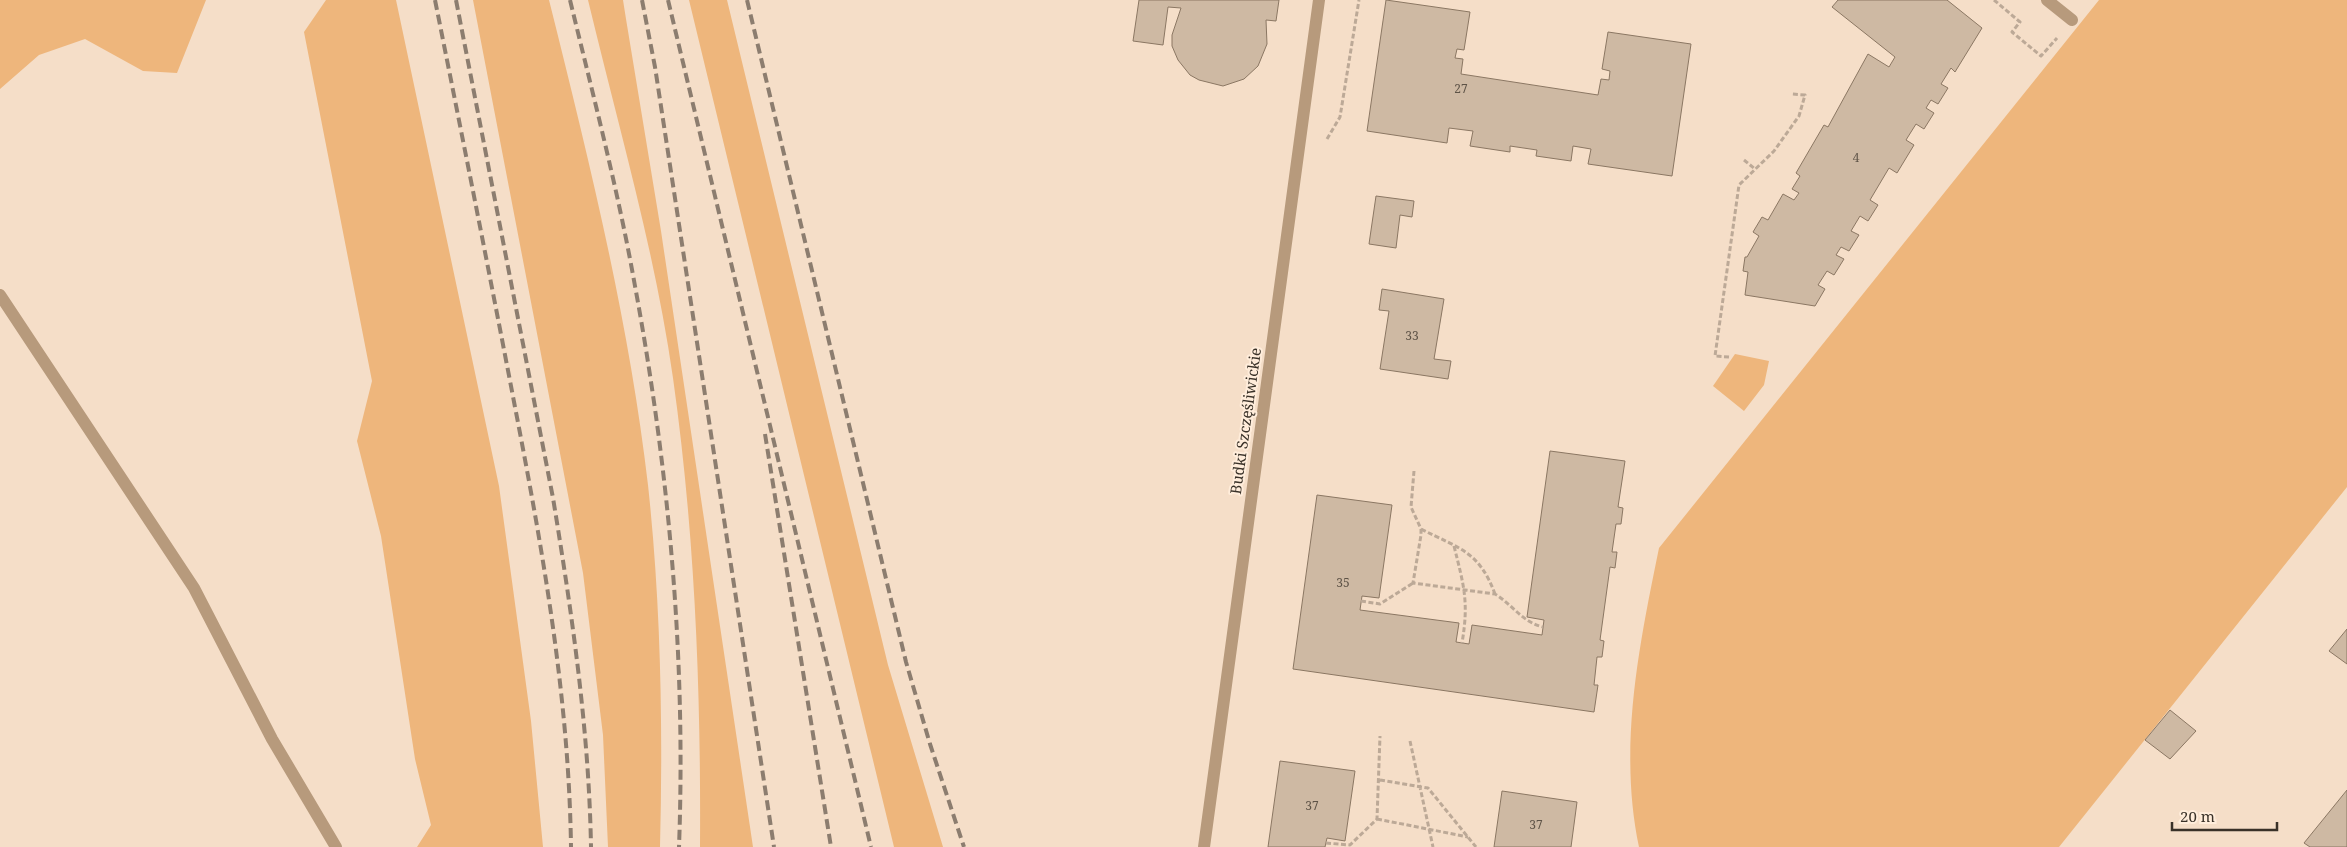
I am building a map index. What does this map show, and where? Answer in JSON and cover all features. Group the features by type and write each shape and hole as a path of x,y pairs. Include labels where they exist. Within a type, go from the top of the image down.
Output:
{"street":[{"name":"Budki Szczęśliwickie","path":"1204,847 1319,0"},
{"path":"2047,0 2072,20"},
{"path":"0,295 194,588 272,739 336,847"}],"path":[{"path":"1325,142 1340,117 1359,0"},
{"path":"1729,357 1715,356 1739,185 1774,150 1799,116 1805,95 1792,94"},
{"path":"1744,160 1754,168"},
{"path":"1413,583 1421,529 1411,507 1414,471"},
{"path":"1421,529 1463,549 1477,560 1488,574 1495,594"},
{"path":"1454,546 1466,590 1467,613 1462,643"},
{"path":"1361,601 1380,604 1413,583 1495,594 1503,599 1524,621 1543,627"},
{"path":"1326,842 1350,845 1377,819 1380,780 1380,736"},
{"path":"1410,741 1418,786 1433,847"},
{"path":"1380,780 1428,788 1476,847"},
{"path":"1377,819 1469,837"}],"shaded area":[{"path":"0,0 206,0 177,73 143,71 85,39 39,55 0,89"},
{"path":"326,0 396,0 499,486 531,721 543,847 417,847 431,825 415,759 381,536 357,441 372,381 304,32"},
{"path":"473,0 549,0 593,181 619,302 640,424 648,485 656,575 660,666 660,847 608,847 603,735 583,573"},
{"path":"588,0 623,0 661,231 753,847 700,847 698,671 687,495 681,437 665,330 646,236"},
{"path":"689,0 727,0 888,665 943,847 894,847"},
{"path":"2099,0 2347,0 2347,487 2059,847 1639,847 1630,772 1631,734 1638,659 1659,548"},
{"path":"1735,354 1769,361 1764,385 1744,411 1713,386"}],"building":[{"path":"1139,0 1279,0 1276,21 1266,20 1267,44 1258,66 1244,79 1223,86 1199,80 1190,75 1178,60 1172,46 1172,35 1181,8 1168,7 1163,45 1133,41"},
{"path":"1386,0 1470,12 1464,50 1457,49 1455,58 1463,59 1461,74 1598,95 1601,79 1609,80 1610,71 1602,69 1608,32 1691,44 1672,176 1588,164 1591,149 1573,146 1571,161 1536,156 1537,150 1510,146 1510,152 1470,146 1473,131 1449,128 1447,143 1367,131"},
{"path":"1838,0 1947,0 1982,28 1955,72 1951,68 1941,84 1948,88 1938,104 1931,100 1926,108 1934,113 1924,129 1916,124 1906,140 1914,145 1897,173 1889,168 1870,200 1878,205 1868,221 1860,216 1851,231 1859,235 1849,251 1841,247 1836,255 1844,259 1834,275 1827,271 1818,285 1825,289 1815,306 1745,295 1748,272 1743,271 1745,257 1747,257 1759,236 1753,232 1762,217 1768,220 1783,194 1794,200 1799,193 1792,189 1800,176 1796,173 1824,125 1828,127 1868,54 1889,67 1895,57 1832,7"},
{"path":"1376,196 1414,201 1412,217 1400,215 1396,248 1369,244"},
{"path":"1382,289 1444,299 1434,359 1451,361 1448,379 1380,369 1389,311 1379,310"},
{"path":"1550,451 1625,461 1618,507 1623,508 1621,524 1616,524 1612,552 1617,552 1615,568 1610,567 1600,640 1604,641 1602,657 1597,657 1594,685 1598,685 1594,712 1293,669 1317,495 1392,505 1379,598 1362,596 1360,610 1459,623 1456,642 1469,644 1472,625 1542,635 1544,620 1527,617"},
{"path":"2347,629 2347,664 2329,651"},
{"path":"2170,710 2196,731 2170,759 2145,740"},
{"path":"1280,761 1355,771 1345,841 1327,838 1325,847 1268,847"},
{"path":"2347,790 2347,847 2310,847 2304,843"},
{"path":"1502,791 1577,802 1571,847 1494,847"}],"railway":[{"path":"435,0 515,407 553,626 565,736 571,847"},
{"path":"456,0 553,498 573,629 583,716 590,803 591,847"},
{"path":"570,0 621,214 647,355 657,425 666,495 677,635 681,776 679,847"},
{"path":"642,0 655,67 774,847"},
{"path":"668,0 871,847"},
{"path":"747,0 906,662 930,744 964,847"},
{"path":"765,434 831,847"}]}
